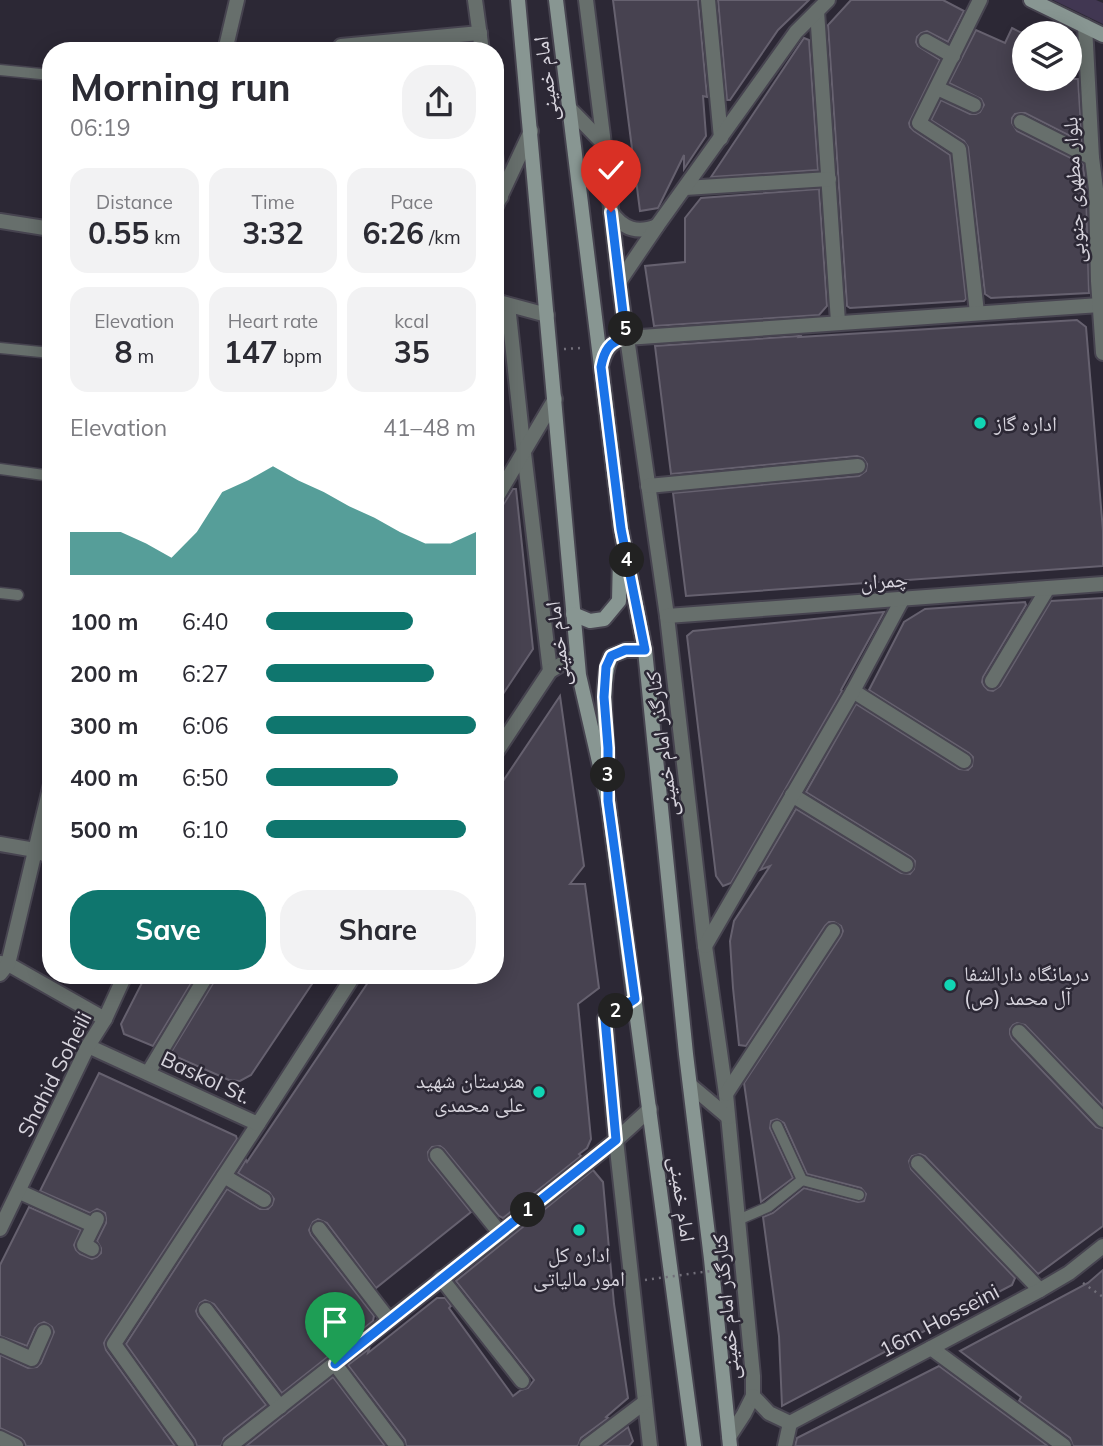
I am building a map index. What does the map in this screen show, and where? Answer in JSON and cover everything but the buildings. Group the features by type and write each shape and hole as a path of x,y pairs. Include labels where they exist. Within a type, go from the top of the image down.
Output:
{"main road":[{"name":"امام خمینی","path":"518,0 579,675 608,801 694,1446"},
{"name":"امام خمینی","path":"556,0 621,529 645,650 729,1441"},
{"path":"1031,0 1103,35"},
{"path":"573,614 590,621 604,619 619,601 621,529"},
{"path":"608,801 604,697 606,667 611,656 625,650 645,650"}],"street":[{"path":"227,42 237,0"},
{"path":"475,0 481,42"},
{"name":"کنارگذر امام خمینی","path":"586,0 626,338 667,617 705,946 726,1094 753,1376 753,1396 729,1441"},
{"path":"708,0 721,138"},
{"path":"977,313 959,149 919,123 980,0"},
{"path":"619,282 796,32 823,5"},
{"path":"823,5 829,179 838,322"},
{"name":"بلوار مطهری جنوبی","path":"1085,26 1103,353"},
{"path":"384,42 480,33"},
{"path":"926,41 953,55"},
{"path":"1090,102 1103,84"},
{"path":"937,88 974,105"},
{"path":"569,108 604,144"},
{"path":"1021,122 1092,158"},
{"path":"504,189 531,131"},
{"path":"685,188 829,179"},
{"path":"611,212 618,222 625,226 641,230 657,226"},
{"path":"0,221 42,228"},
{"path":"504,304 547,315"},
{"path":"601,367 604,352 618,340 626,338 1100,304"},
{"path":"504,317 524,453 550,671"},
{"path":"504,485 555,399"},
{"path":"648,486 858,466"},
{"name":"چمران","path":"667,617 1103,584"},
{"path":"992,681 1048,589"},
{"path":"705,946 853,691 902,600"},
{"path":"504,740 550,671 577,655"},
{"path":"853,691 964,761"},
{"path":"792,795 906,865"},
{"path":"42,821 3,967 105,1019"},
{"path":"0,844 42,854"},
{"path":"726,1094 833,931"},
{"name":"Shahid Soheili","path":"0,1229 121,984"},
{"path":"148,1073 202,984"},
{"name":"Baskol St.","path":"88,1046 258,1124 348,984"},
{"path":"635,999 605,1019 650,1446"},
{"path":"1019,1032 1103,1120"},
{"path":"690,1085 728,1117"},
{"path":"230,1446 616,1140 650,1109"},
{"path":"187,1446 114,1344 258,1124"},
{"path":"437,1155 500,1233"},
{"path":"918,1163 1040,1290"},
{"path":"224,1176 264,1200"},
{"path":"20,1192 95,1222 84,1245 92,1249"},
{"path":"319,1229 389,1320"},
{"name":"16m Hosseini","path":"790,1423 1040,1290 1069,1273 1103,1246"},
{"path":"441,1278 522,1381"},
{"path":"206,1310 280,1407"},
{"path":"0,1345 32,1359 44,1332"},
{"path":"931,1348 1061,1444"},
{"path":"335,1364 397,1446"},
{"path":"753,1396 769,1413 790,1423 785,1446"},
{"path":"587,1446 645,1402"},
{"path":"0,1438 16,1446"}],"lane":[{"path":"0,70 42,74"},
{"path":"0,348 42,353"},
{"path":"0,469 42,475"},
{"path":"0,593 18,595"},
{"path":"777,1126 802,1180"},
{"path":"738,1220 768,1207 802,1180"},
{"path":"802,1180 859,1195"}],"path":[{"path":"550,350 598,346"},
{"path":"645,1280 725,1269"},
{"path":"1069,1273 1103,1297"}],"shaded area":[{"path":"1053,0 1096,0 1103,3 1103,24"}],"place":[{"name":"اداره گاز","path":"980,423"},
{"name":"درمانگاه دارالشفا آل محمد (ص)","path":"950,985"},
{"name":"هنرستان شهید علی محمدی","path":"539,1092"},
{"name":"اداره کل امور مالیاتی","path":"579,1230"}],"route":[{"path":"335,1364 616,1140 605,1019 635,999 608,801 604,697 606,667 611,656 625,650 645,650 621,529 601,367 604,352 618,340 626,338 611,212"}]}
